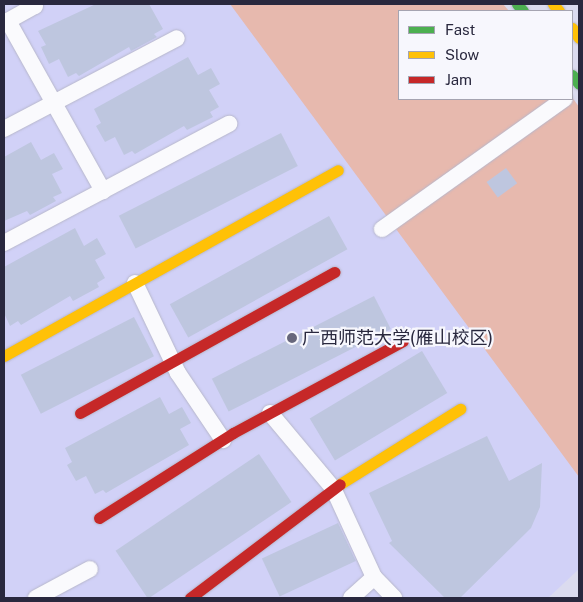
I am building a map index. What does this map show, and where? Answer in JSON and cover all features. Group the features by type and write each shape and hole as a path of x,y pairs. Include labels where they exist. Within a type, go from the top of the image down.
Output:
{"main road":[{"path":"4,356 338,170"},
{"path":"80,413 334,272"},
{"path":"99,518 223,440 404,341"},
{"path":"190,598 333,488 460,409"}],"street":[{"path":"36,4 6,22 103,191"},
{"path":"4,129 177,38"},
{"path":"382,229 563,100"},
{"path":"4,243 230,124"},
{"path":"135,283 173,362 223,440"},
{"path":"270,413 333,488 374,577 394,598"},
{"path":"36,598 90,569"},
{"path":"352,598 374,577"}],"shaded area":[{"name":"广西师范大学(雁山校区)","path":"4,4 503,4 398,10 398,100 573,100 573,98 579,107 579,569 548,598 4,598"},
{"path":"230,4 503,4 508,10 398,10 398,100 573,100 573,98 579,107 579,477"}],"building":[{"path":"96,4 149,4 163,29 154,34 157,37 131,51 129,47 79,76 76,73 68,77 59,59 49,64 41,47 46,45 38,31"},
{"path":"188,57 198,75 211,68 220,84 209,90 219,107 210,112 213,117 187,130 184,126 135,154 132,151 124,155 115,137 105,142 96,126 101,123 94,109"},
{"path":"281,133 298,166 136,249 119,216"},
{"path":"31,142 41,160 54,153 63,169 52,174 62,193 53,197 56,201 30,215 27,211 4,221 4,157"},
{"path":"506,168 517,183 498,197 487,182"},
{"path":"329,216 347,249 188,337 170,304"},
{"path":"75,228 84,246 97,238 106,254 95,260 105,278 97,283 99,287 73,301 70,296 21,325 18,321 10,326 4,313 4,267"},
{"path":"374,296 391,329 229,412 212,379"},
{"path":"134,317 154,356 41,414 21,375"},
{"path":"422,351 447,393 335,460 310,418"},
{"path":"160,397 169,414 182,407 191,423 180,429 189,445 106,493 103,490 95,494 86,476 76,481 67,465 72,462 65,448"},
{"path":"487,436 509,481 542,463 540,507 531,528 460,598 445,598 389,543 392,541 369,493"},
{"path":"259,454 291,502 149,598 116,551"},
{"path":"338,523 356,561 280,597 262,558"}],"traffic: fast":[{"path":"517,4 522,10"},
{"path":"573,76 579,84"}],"traffic: slow":[{"path":"553,4 558,10"},
{"path":"573,29 579,38"},
{"path":"4,356 338,170"},
{"path":"340,484 460,409"}],"traffic: jam":[{"path":"80,413 334,272"},
{"path":"99,518 233,433 403,341"},
{"path":"190,598 340,484"}],"place":[{"name":"广西师范大学(雁山校区)","path":"292,338"}]}
